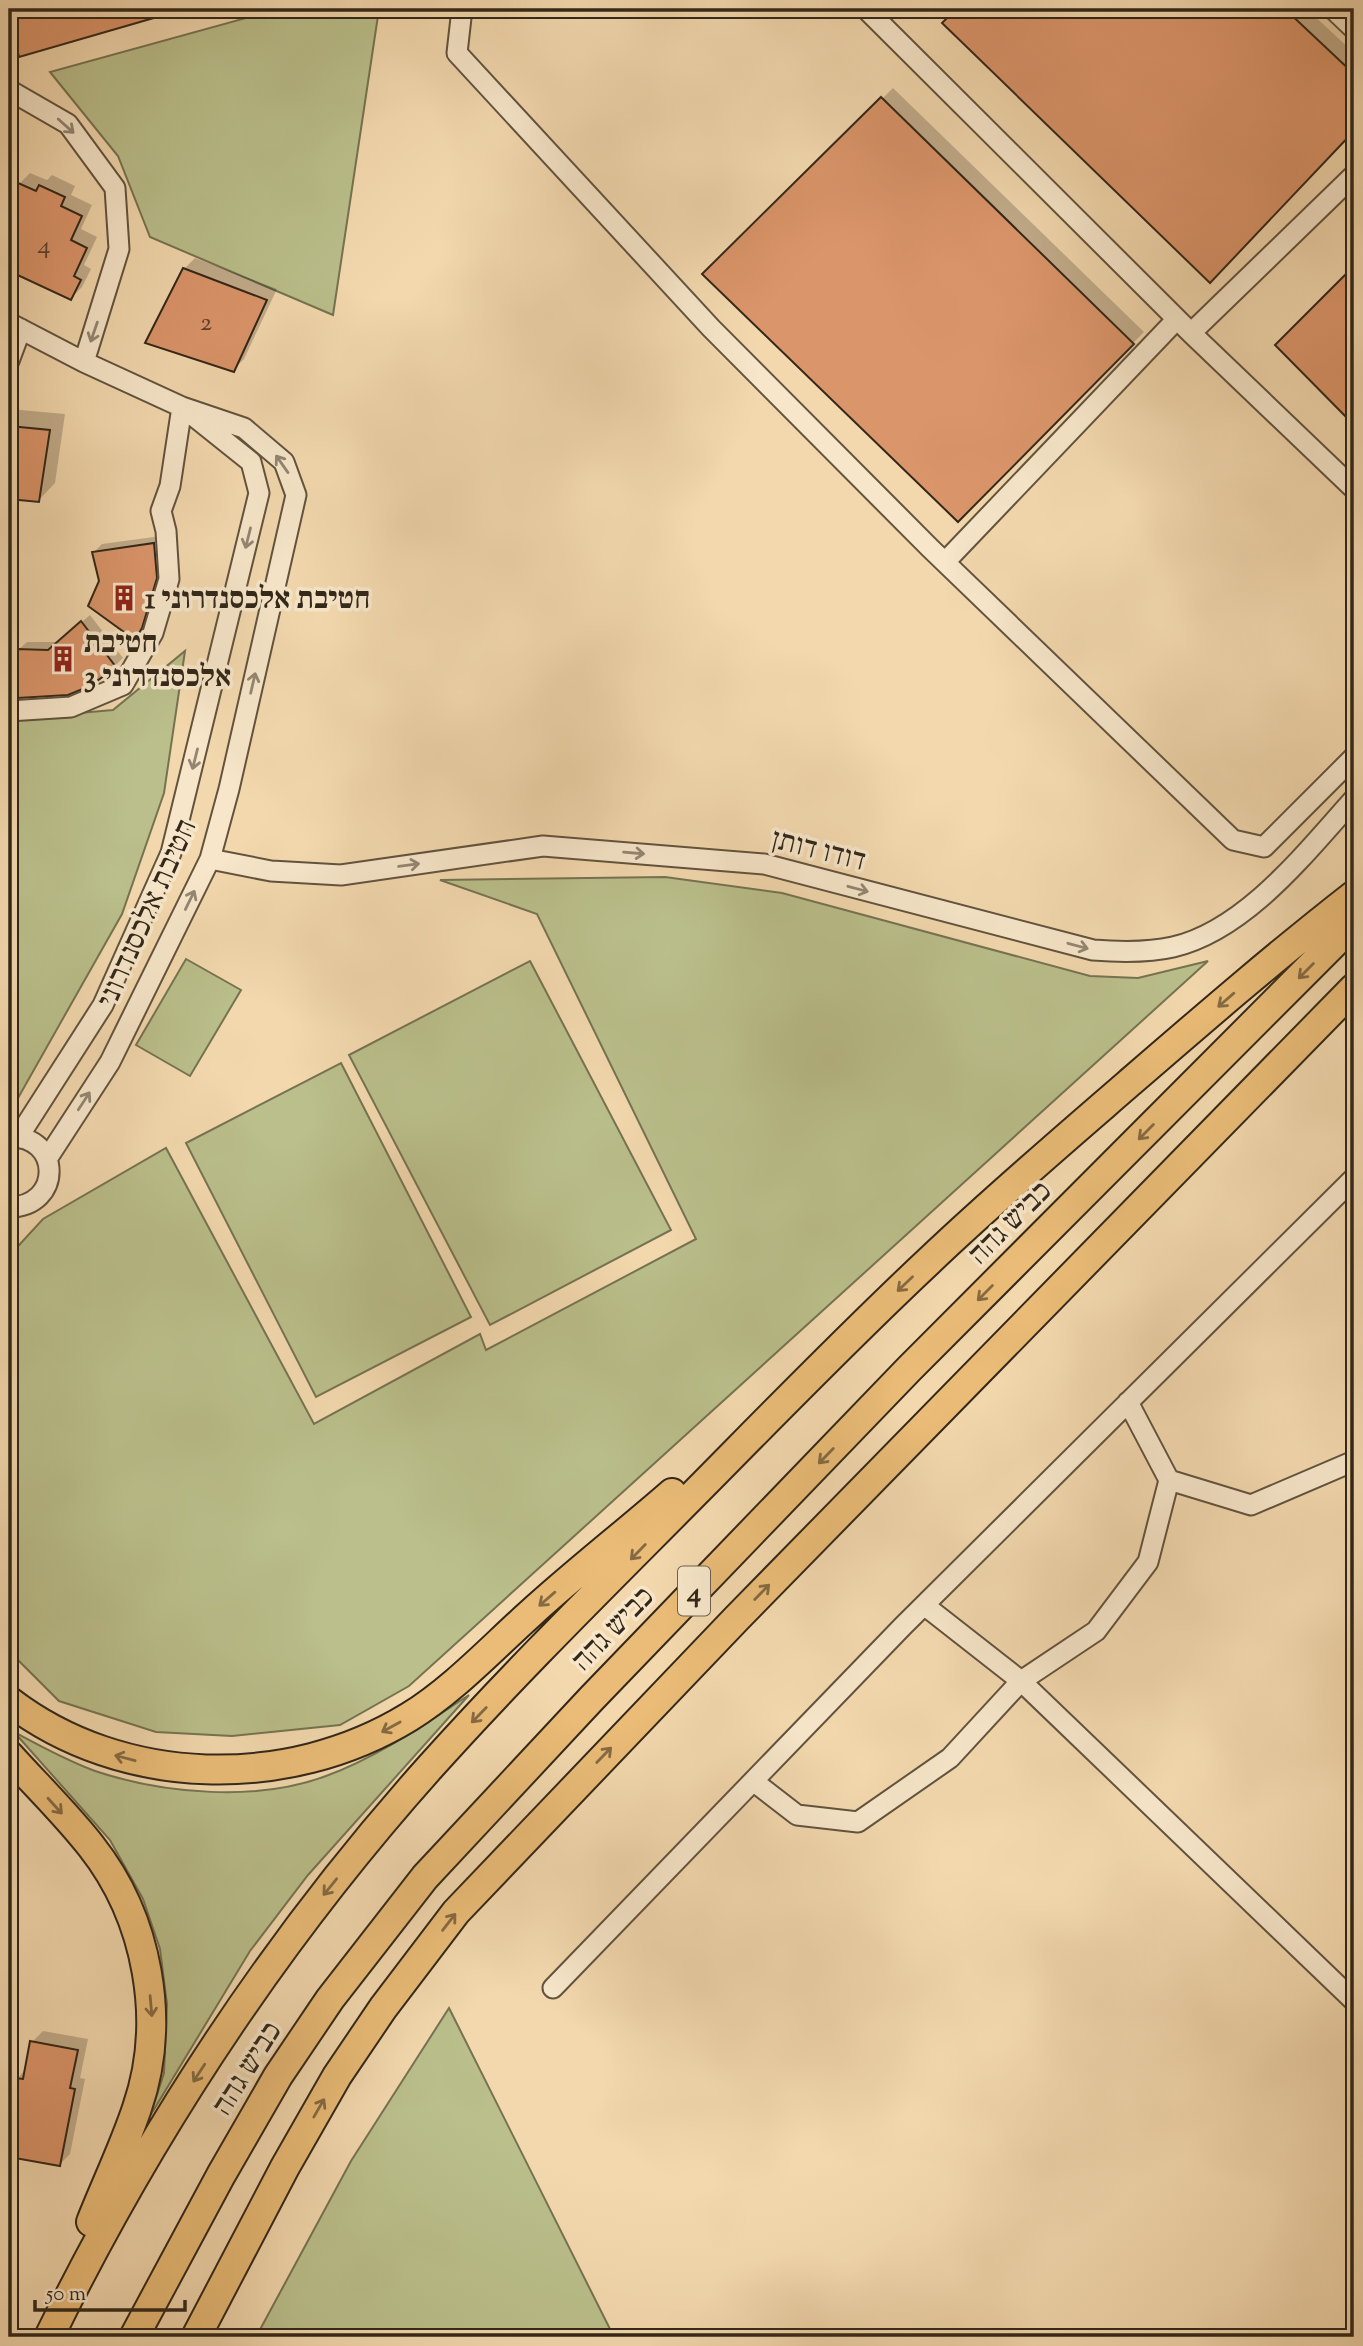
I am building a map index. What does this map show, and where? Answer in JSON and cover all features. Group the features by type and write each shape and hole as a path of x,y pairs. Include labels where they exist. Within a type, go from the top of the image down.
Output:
{"highway":[{"path":"47,2337 154,2141 266,1972 318,1902 430,1767 474,1719 932,1257 1295,941 1354,895"},
{"name":"כביש גהה","path":"134,2337 278,2076 330,1999 425,1877 592,1698 909,1369 1354,923"},
{"name":"4","path":"196,2337 285,2167 337,2076 383,2008 456,1912 727,1628 1354,988"},
{"path":"9,1701 62,1734 98,1751 145,1763 192,1770 242,1769 293,1761 335,1751 371,1738 411,1716 447,1688 858,1329"},
{"path":"9,1755 92,1846 116,1884 133,1920 145,1964 152,2013 149,2053 138,2106 47,2337"},
{"path":"213,2337 285,2167"}],"street":[{"path":"462,9 457,52 712,328 945,562 1233,840 1264,847 1354,757"},
{"path":"866,9 1191,333 1354,489"},
{"path":"1333,9 1354,29"},
{"path":"9,90 68,124 115,188 119,249 84,362"},
{"path":"1191,333 1354,175"},
{"path":"945,562 1177,319"},
{"path":"9,361 15,326"},
{"name":"חטיבת אלכסנדרוני","path":"15,326 84,362 182,407 244,428 284,462 296,495 229,789 210,859 110,1062 47,1159"},
{"path":"9,711 71,707 123,685 153,633 169,579 166,531 161,511 170,486 182,407"},
{"name":"חטיבת אלכסנדרוני","path":"14,1136 103,1005 171,853 259,493 251,462 182,407"},
{"name":"דודו דותן","path":"210,859 271,871 341,875 543,846 764,864 1093,950 1124,952 1172,947 1199,939 1234,918 1267,891 1354,799"},
{"path":"9,1207 32,1203 42,1194 50,1171 41,1148 31,1140 14,1136"},
{"path":"553,1988 924,1605 1354,1178"},
{"path":"753,1781 797,1815 858,1822 950,1758 1021,1681 1096,1631 1148,1562 1169,1480 1128,1402"},
{"path":"1169,1480 1251,1505 1354,1461"},
{"path":"924,1605 1021,1681 1354,2001"}],"green space":[{"path":"279,9 379,9 333,315 150,237 118,156 50,72"},
{"path":"185,651 164,793 122,914 9,1114 9,716 33,717 113,710"},
{"path":"665,877 782,893 1090,976 1138,978 1208,961 409,1686 340,1725 232,1736 156,1732 59,1701 9,1651 9,1256 43,1219 166,1148 314,1424 480,1334 486,1350 696,1239 537,914 440,880"},
{"path":"186,959 241,990 190,1076 136,1045"},
{"path":"530,961 671,1230 490,1325 349,1055"},
{"path":"341,1063 471,1317 316,1397 186,1143"},
{"path":"469,1695 308,1875 250,1951 150,2116 164,2073 167,2004 160,1949 143,1899 110,1840 14,1732 74,1763 122,1779 180,1790 241,1792 299,1784 364,1760"},
{"path":"449,2008 614,2337 256,2337 351,2161"}],"building":[{"path":"9,9 170,9 171,13 19,57"},
{"path":"956,9 1285,9 1354,74 1354,131 1210,283 942,23"},
{"path":"881,97 1134,344 958,522 702,274"},
{"path":"18,183 36,191 39,185 65,197 61,206 82,216 71,240 87,248 74,276 81,280 71,300 9,271 9,202"},
{"path":"1354,266 1354,425 1275,345"},
{"path":"183,268 267,300 234,372 145,343"},
{"path":"9,426 50,430 39,502 9,499"},
{"name":"חטיבת אלכסנדרוני 1","path":"154,543 157,578 142,628 135,640 88,606 99,581 92,552"},
{"name":"חטיבת אלכסנדרוני 3","path":"81,621 116,667 90,686 68,695 18,698 17,649 48,650"},
{"path":"30,2041 78,2050 70,2088 75,2089 60,2166 9,2157 9,2110 15,2078 23,2079"}],"place":[{"name":"חטיבת אלכסנדרוני 1","path":"124,598"},
{"name":"חטיבת אלכסנדרוני 3","path":"63,659"}]}
